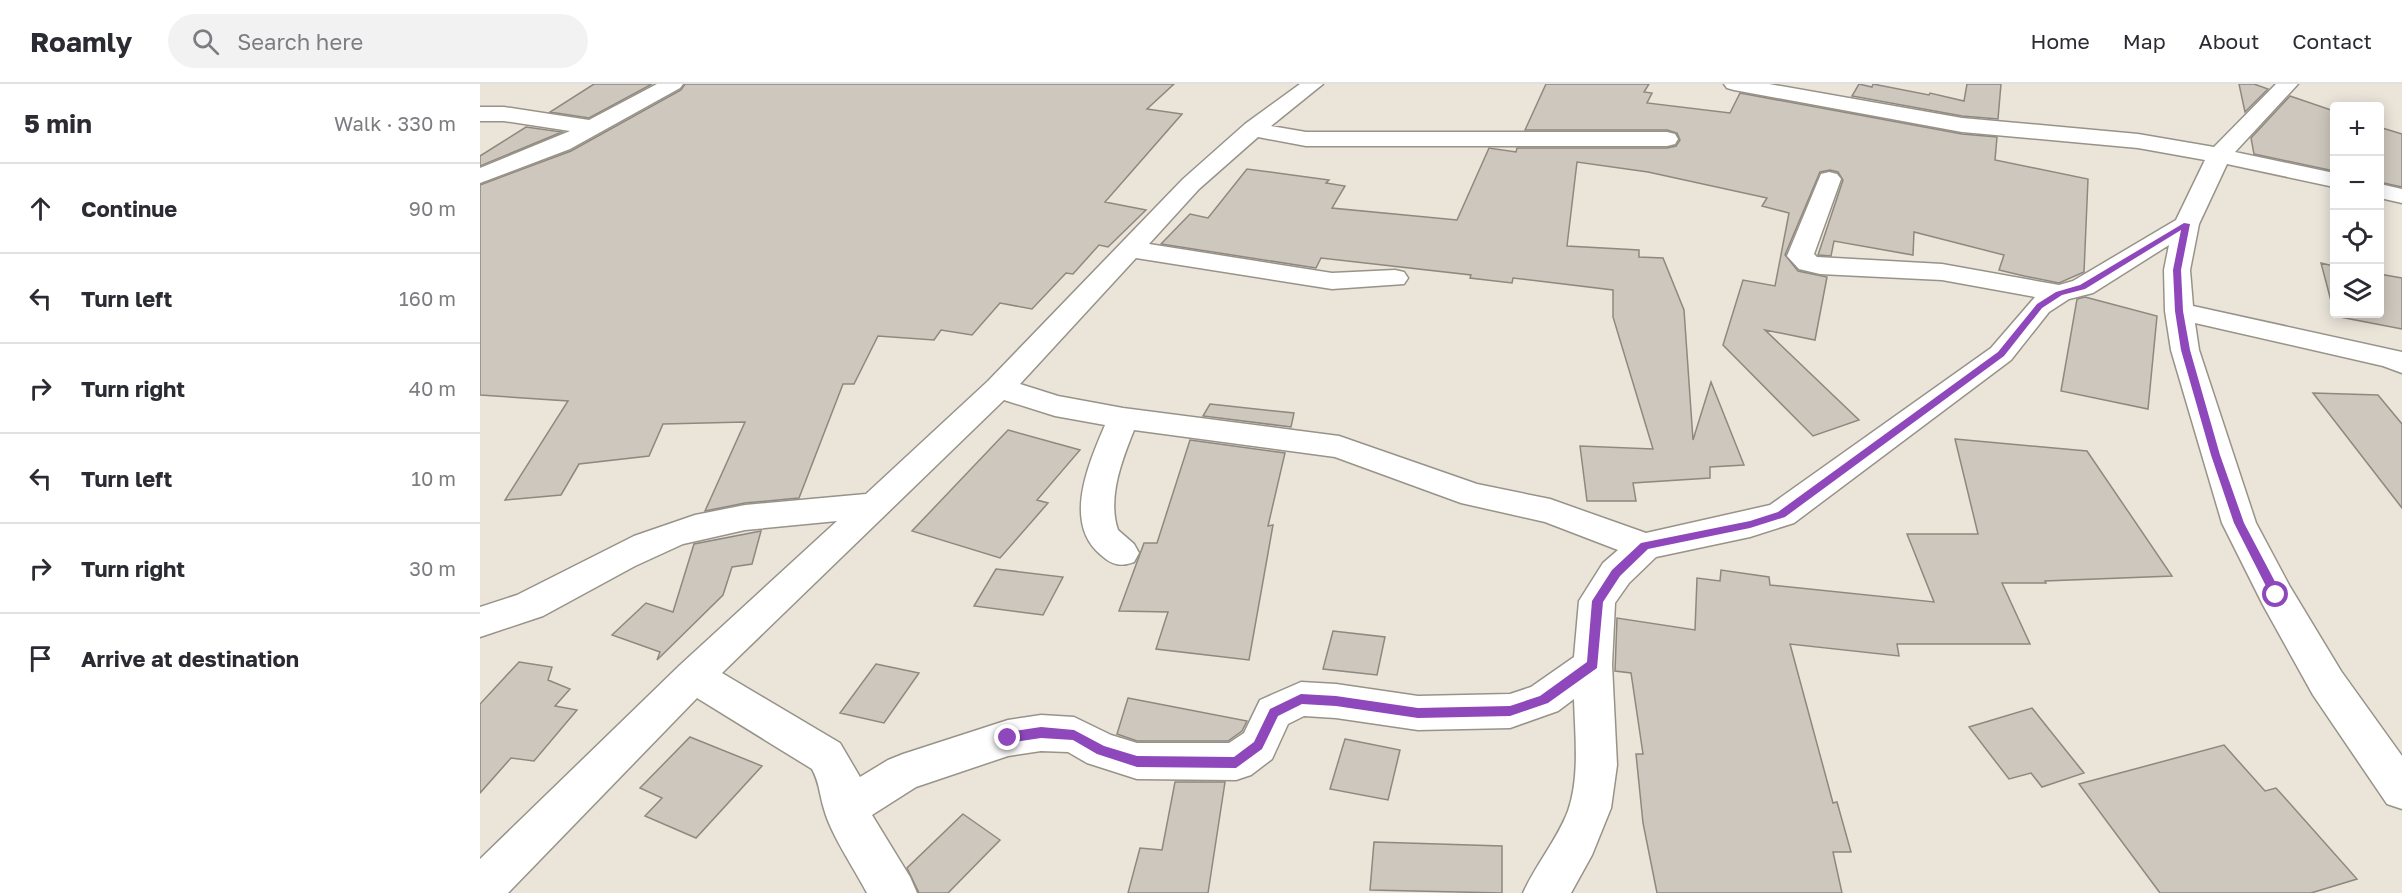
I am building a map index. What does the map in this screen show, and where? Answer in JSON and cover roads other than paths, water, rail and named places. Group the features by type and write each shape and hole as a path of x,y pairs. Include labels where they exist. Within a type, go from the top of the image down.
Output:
{"street":[{"path":"480,176 562,144 673,84"},
{"path":"480,890 694,676 999,388 1191,184 1253,129 1313,84"},
{"path":"1734,84 1778,88 1962,125 2138,141 2219,155 2330,179"},
{"path":"2288,84 2219,155 2186,224 2177,270 2179,311 2185,350 2239,523 2276,595 2327,683 2402,790"},
{"path":"480,114 504,114 595,128"},
{"path":"1253,129 1306,139 1667,139"},
{"path":"1829,179 1800,256 1808,263 1820,266 1942,272 2059,293"},
{"path":"2384,192 2402,196"},
{"path":"1546,893 1577,840 1590,808 1596,765 1593,665 1597,601 1616,573 1645,546 1750,524 1782,514 2001,354 2040,306 2059,293 2083,287 2186,224"},
{"path":"1132,249 1332,281 1395,278"},
{"path":"2179,311 2402,364"},
{"path":"999,388 1055,406 1123,418 1339,447 1473,495 1550,511 1645,546"},
{"path":"1122,553 1102,536 1096,515 1108,453 1123,418"},
{"path":"480,621 497,618 548,597 615,560 672,534 728,520 875,505"},
{"path":"845,809 903,773 1008,738 1041,733 1074,735 1101,750 1137,761 1236,762 1258,746 1274,712 1301,699 1336,701 1418,713 1510,711 1544,699 1593,665"},
{"path":"694,676 826,756 840,780 845,809 894,893"}]}
